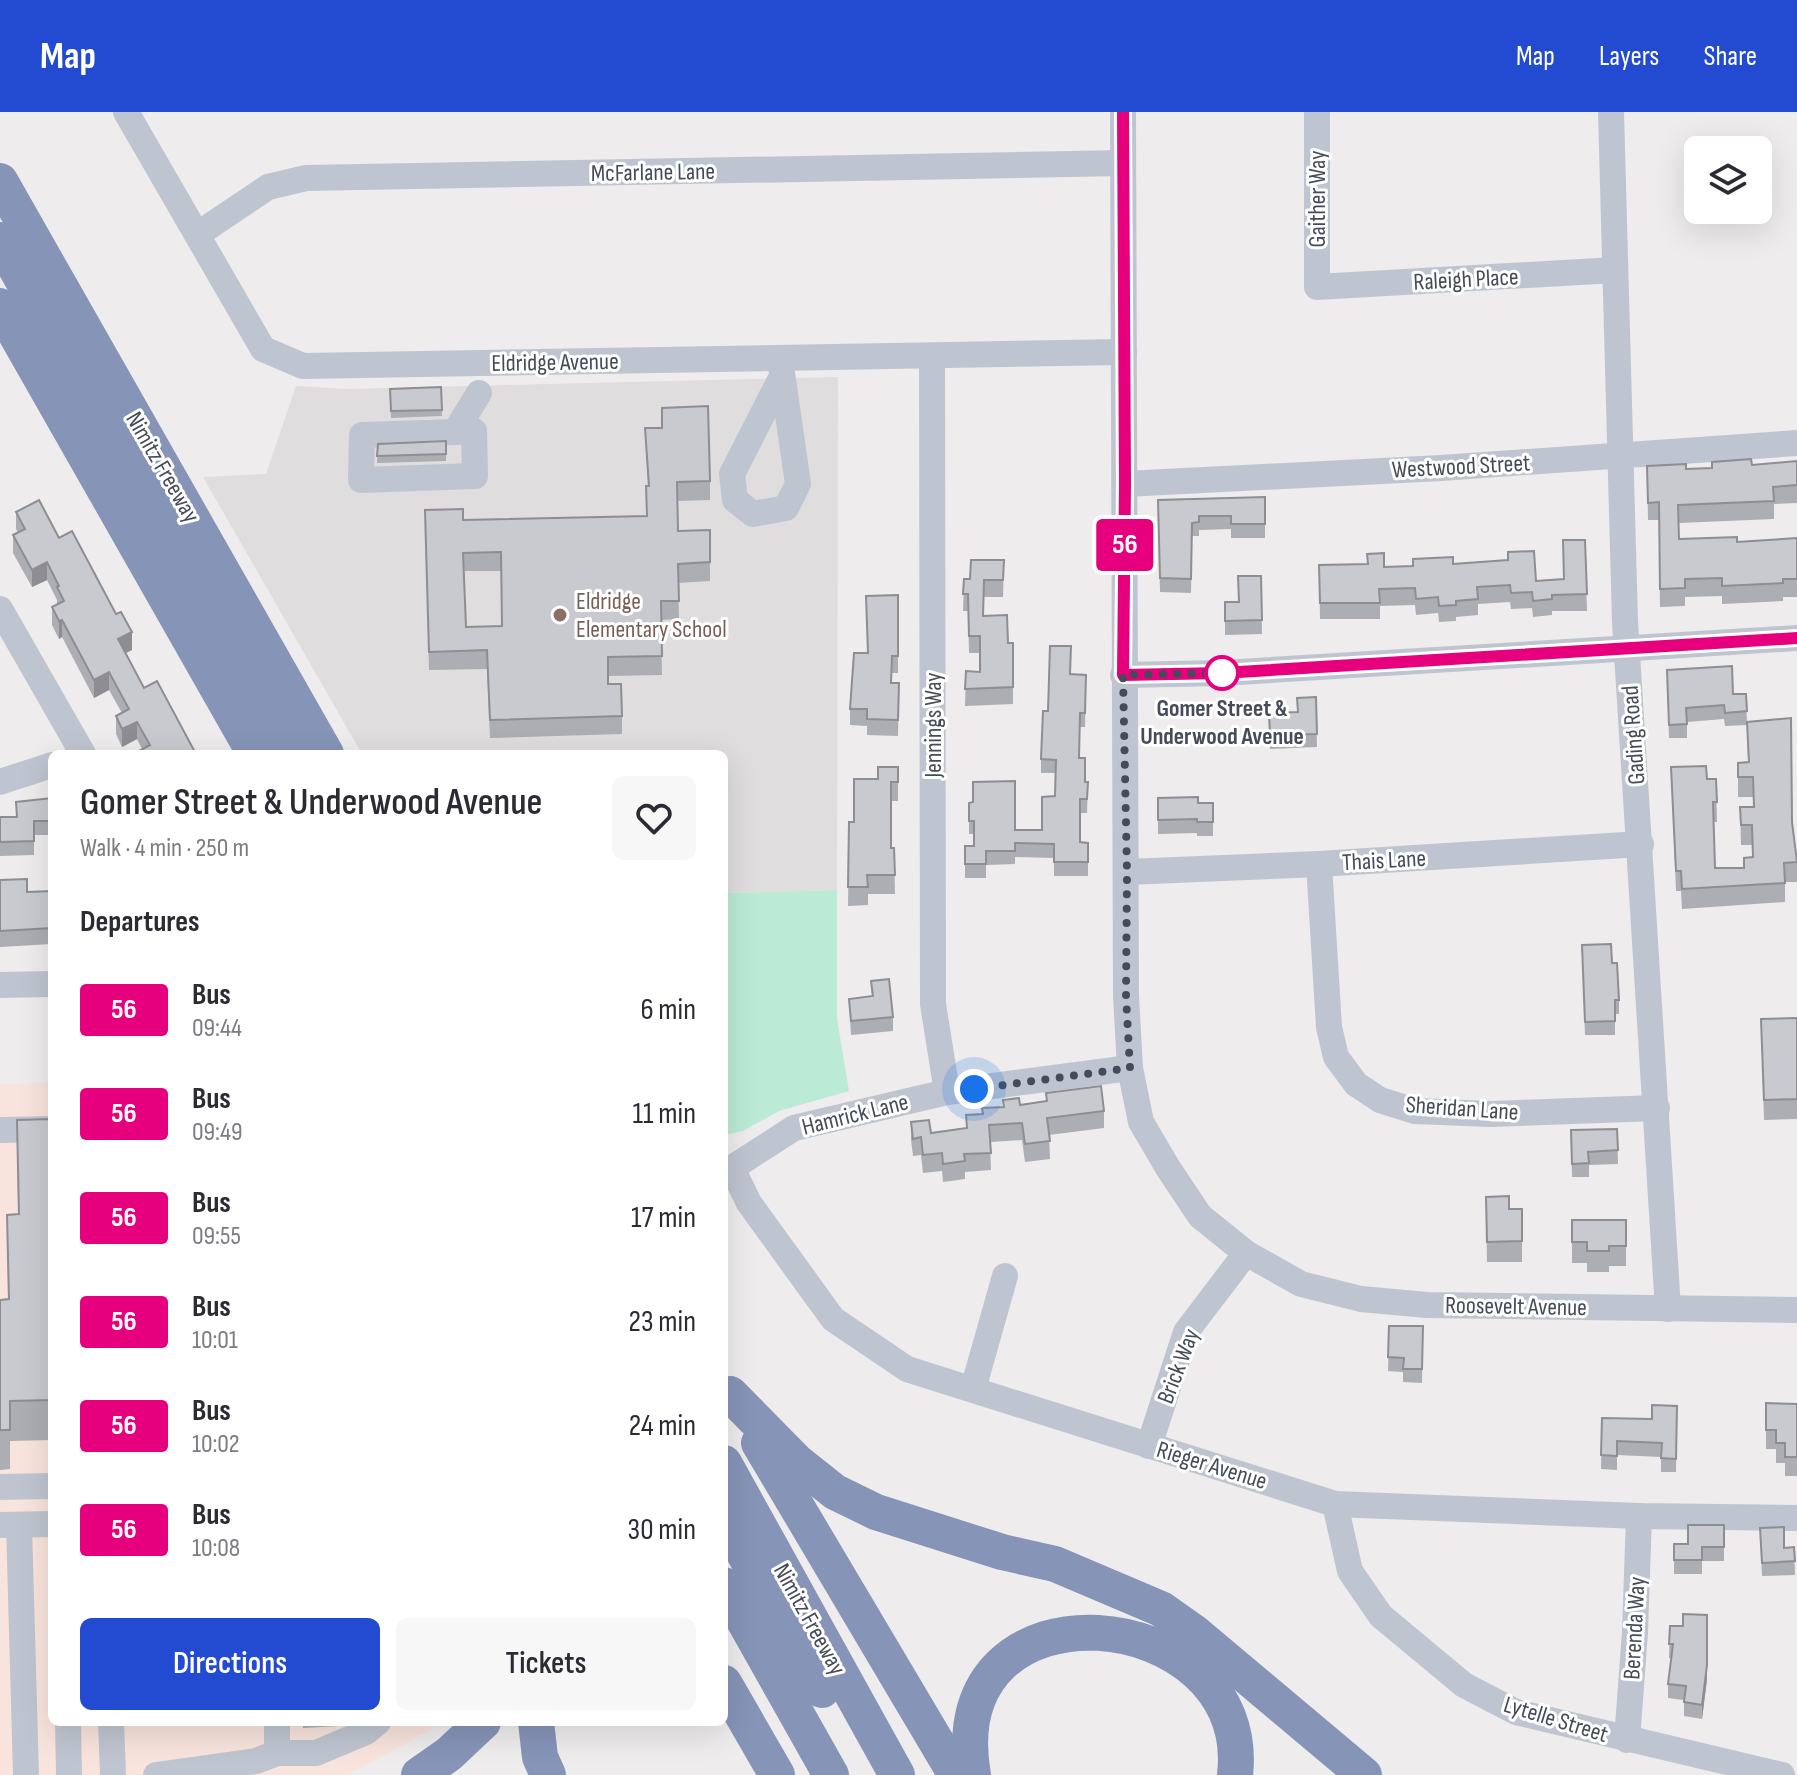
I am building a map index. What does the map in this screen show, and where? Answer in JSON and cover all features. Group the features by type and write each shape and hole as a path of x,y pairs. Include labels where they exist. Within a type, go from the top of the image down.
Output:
{"highway":[{"name":"Nimitz Freeway","path":"0,181 324,750"},
{"path":"0,240 289,750"},
{"path":"0,306 253,750"},
{"path":"728,1391 796,1461 835,1492 876,1512 1002,1552 1055,1564 1161,1609 1195,1633 1364,1775"},
{"path":"728,1392 956,1775"},
{"name":"Nimitz Freeway","path":"728,1470 897,1775"},
{"path":"728,1525 870,1775"},
{"path":"728,1592 831,1775"},
{"path":"973,1775 970,1726 983,1689 994,1673 1025,1646 1041,1638 1081,1632 1128,1636 1146,1641 1198,1674 1213,1691 1230,1725 1235,1775"},
{"path":"728,1690 777,1774"},
{"path":"728,1709 777,1774"},
{"path":"419,1775 449,1754 479,1726"},
{"path":"536,1726 540,1757 548,1775"}],"street":[{"name":"Eldridge Avenue","path":"126,112 263,349 303,366 481,363 781,368 932,357 1124,352"},
{"name":"Roosevelt Avenue","path":"1123,112 1126,996 1130,1068 1141,1122 1200,1216 1246,1253 1301,1284 1361,1299 1427,1305 1797,1310"},
{"name":"Gaither Way","path":"1317,112 1317,287"},
{"name":"Gading Road","path":"1611,112 1627,648 1668,1309"},
{"name":"McFarlane Lane","path":"198,234 268,187 306,178 1123,163"},
{"name":"Raleigh Place","path":"1317,287 1615,270"},
{"name":"Jennings Way","path":"932,357 933,1004 947,1092"},
{"path":"465,432 479,393 481,363"},
{"name":"Westwood Street","path":"1125,484 1797,443"},
{"path":"0,609 81,750"},
{"path":"1123,675 1222,673 1797,638"},
{"path":"0,782 48,766"},
{"name":"Thais Lane","path":"1127,872 1319,864 1641,844"},
{"name":"Sheridan Lane","path":"1319,864 1329,1027 1336,1057 1356,1084 1380,1100 1415,1111 1491,1114 1657,1108"},
{"path":"0,985 48,984"},
{"name":"Hamrick Lane","path":"732,1168 794,1128 947,1092 1130,1068"},
{"path":"0,1130 48,1129"},
{"name":"Rieger Avenue","path":"732,1168 749,1203 833,1319 907,1369 1335,1504 1639,1516 1797,1518"},
{"name":"Brick Way","path":"1149,1446 1186,1332 1246,1253"},
{"path":"973,1389 1005,1276"},
{"path":"0,1487 48,1486"},
{"name":"Lytelle Street","path":"1335,1504 1350,1571 1381,1616 1464,1685 1516,1712 1782,1775"},
{"name":"Berenda Way","path":"1627,1740 1639,1516"},
{"path":"26,1775 10,1577 10,1525 48,1524"},
{"path":"68,1726 69,1775"},
{"path":"111,1726 113,1775"},
{"path":"277,1726 277,1753"},
{"path":"156,1775 256,1761 277,1753 316,1753 373,1726"}],"shaded area":[{"name":"Eldridge Elementary School","path":"838,377 837,890 728,893 728,750 360,750 203,477 266,474 296,386 347,389"},
{"path":"48,1083 48,1726 434,1726 429,1731 348,1775 0,1775 0,1084"}],"green space":[{"path":"837,890 837,1019 849,1091 779,1111 743,1131 728,1134 728,893"}],"building":[{"path":"441,387 442,410 391,411 390,389"},
{"path":"708,406 710,481 677,482 678,531 710,530 710,562 678,564 679,601 661,601 662,656 608,657 608,684 621,684 622,716 490,720 487,650 429,652 425,510 463,509 463,520 647,516 646,486 649,486 645,428 662,428 662,408","holes":["501,552 502,626 466,627 463,553"]},
{"path":"446,441 446,454 377,456 378,444"},
{"path":"1751,459 1752,465 1797,461 1797,485 1773,487 1774,501 1678,505 1679,539 1737,537 1737,542 1797,538 1797,579 1783,579 1783,583 1722,586 1722,578 1685,579 1685,588 1660,589 1659,502 1648,503 1647,466 1686,464 1686,469 1712,468 1712,462"},
{"path":"1265,497 1265,524 1231,524 1231,516 1199,516 1199,522 1192,523 1191,579 1160,578 1158,500"},
{"path":"39,500 59,538 72,531 116,614 121,612 132,632 118,639 144,688 157,681 194,750 141,750 150,745 137,722 122,729 116,716 129,709 109,672 94,680 62,620 59,621 52,607 64,601 59,586 47,562 32,570 13,535 25,529 16,512"},
{"path":"1563,540 1585,540 1587,594 1552,595 1552,599 1533,601 1532,592 1511,593 1510,585 1477,587 1478,599 1439,606 1438,597 1416,599 1415,588 1379,589 1380,603 1320,603 1319,565 1368,564 1367,554 1384,553 1384,567 1413,566 1413,559 1453,557 1453,564 1508,560 1508,552 1534,551 1536,581 1564,579"},
{"path":"971,560 1004,560 1003,580 984,580 983,616 1007,615 1008,643 1013,643 1013,687 965,689 966,671 980,672 980,636 969,636 968,594 963,594 964,579 970,579"},
{"path":"1238,576 1261,576 1262,620 1225,621 1225,602 1239,602"},
{"path":"898,595 898,656 892,656 891,683 899,683 898,720 867,719 867,709 850,709 854,653 868,653 866,596"},
{"path":"1050,646 1071,646 1070,674 1086,675 1085,713 1080,713 1079,758 1085,758 1085,782 1088,782 1087,799 1080,799 1080,842 1088,843 1088,862 1054,862 1054,844 1015,843 1015,851 986,851 986,864 965,864 965,846 974,846 974,821 969,821 973,782 1015,781 1015,830 1042,830 1042,797 1055,796 1056,760 1041,759 1043,711 1048,711"},
{"path":"1732,666 1733,694 1746,694 1747,711 1725,713 1724,705 1686,708 1687,724 1669,725 1667,670"},
{"path":"1316,697 1317,734 1270,735 1269,713 1298,712 1297,698"},
{"path":"1791,718 1792,822 1797,862 1784,863 1785,883 1682,889 1681,871 1676,871 1671,767 1706,766 1707,779 1716,779 1717,802 1713,802 1715,868 1744,868 1744,858 1753,857 1752,825 1741,825 1740,807 1754,807 1753,777 1738,777 1738,763 1749,762 1747,722"},
{"path":"878,767 898,767 898,782 891,782 891,848 894,848 895,875 867,875 868,887 848,887 849,822 854,822 854,779 878,779"},
{"path":"1198,797 1198,803 1213,803 1213,822 1197,822 1197,819 1158,820 1158,798"},
{"path":"48,798 48,821 34,821 34,841 0,842 0,817 17,817 16,802"},
{"path":"27,879 27,892 48,891 48,928 0,931 0,880"},
{"path":"1611,944 1612,963 1617,963 1619,1000 1615,1000 1615,1021 1585,1022 1582,945"},
{"path":"889,979 893,1017 851,1021 849,999 873,996 871,981"},
{"path":"1797,1018 1797,1099 1764,1100 1761,1019"},
{"path":"1101,1086 1104,1111 1047,1118 1050,1141 1025,1144 1022,1123 989,1125 991,1153 964,1154 965,1161 943,1164 942,1153 923,1155 921,1137 913,1139 911,1122 929,1120 931,1133 967,1128 966,1115 983,1114 982,1108 1004,1107 1003,1100 1019,1098 1020,1105 1047,1101 1046,1093"},
{"path":"48,1119 48,1400 10,1401 10,1430 0,1430 0,1300 9,1299 7,1215 19,1214 17,1120"},
{"path":"1617,1129 1618,1150 1588,1152 1589,1163 1572,1164 1571,1130"},
{"path":"1509,1196 1509,1209 1522,1209 1522,1241 1487,1242 1486,1197"},
{"path":"1572,1220 1626,1220 1626,1246 1609,1246 1609,1251 1587,1251 1587,1242 1572,1242"},
{"path":"1389,1326 1423,1326 1422,1369 1403,1369 1404,1358 1388,1357"},
{"path":"1766,1403 1797,1404 1797,1457 1785,1457 1785,1443 1776,1443 1776,1430 1766,1430"},
{"path":"1652,1405 1677,1406 1676,1459 1661,1458 1662,1443 1617,1441 1617,1456 1601,1455 1602,1418 1652,1419"},
{"path":"1688,1525 1724,1525 1724,1547 1702,1547 1702,1560 1674,1560 1674,1544 1688,1544"},
{"path":"1784,1527 1784,1548 1794,1547 1795,1561 1762,1563 1760,1528"},
{"path":"1683,1614 1707,1615 1707,1665 1702,1705 1684,1702 1686,1686 1668,1684 1673,1644 1669,1644 1670,1626 1683,1626"}],"bus line":[{"name":"56","path":"1123,112 1123,675 1222,673 1797,638"}],"place":[{"name":"Eldridge Elementary School","path":"560,615"},
{"name":"Gomer Street & Underwood Avenue","path":"1222,673"}],"route":[{"path":"974,1089 1130,1068 1126,996 1123,675 1222,673"}]}
